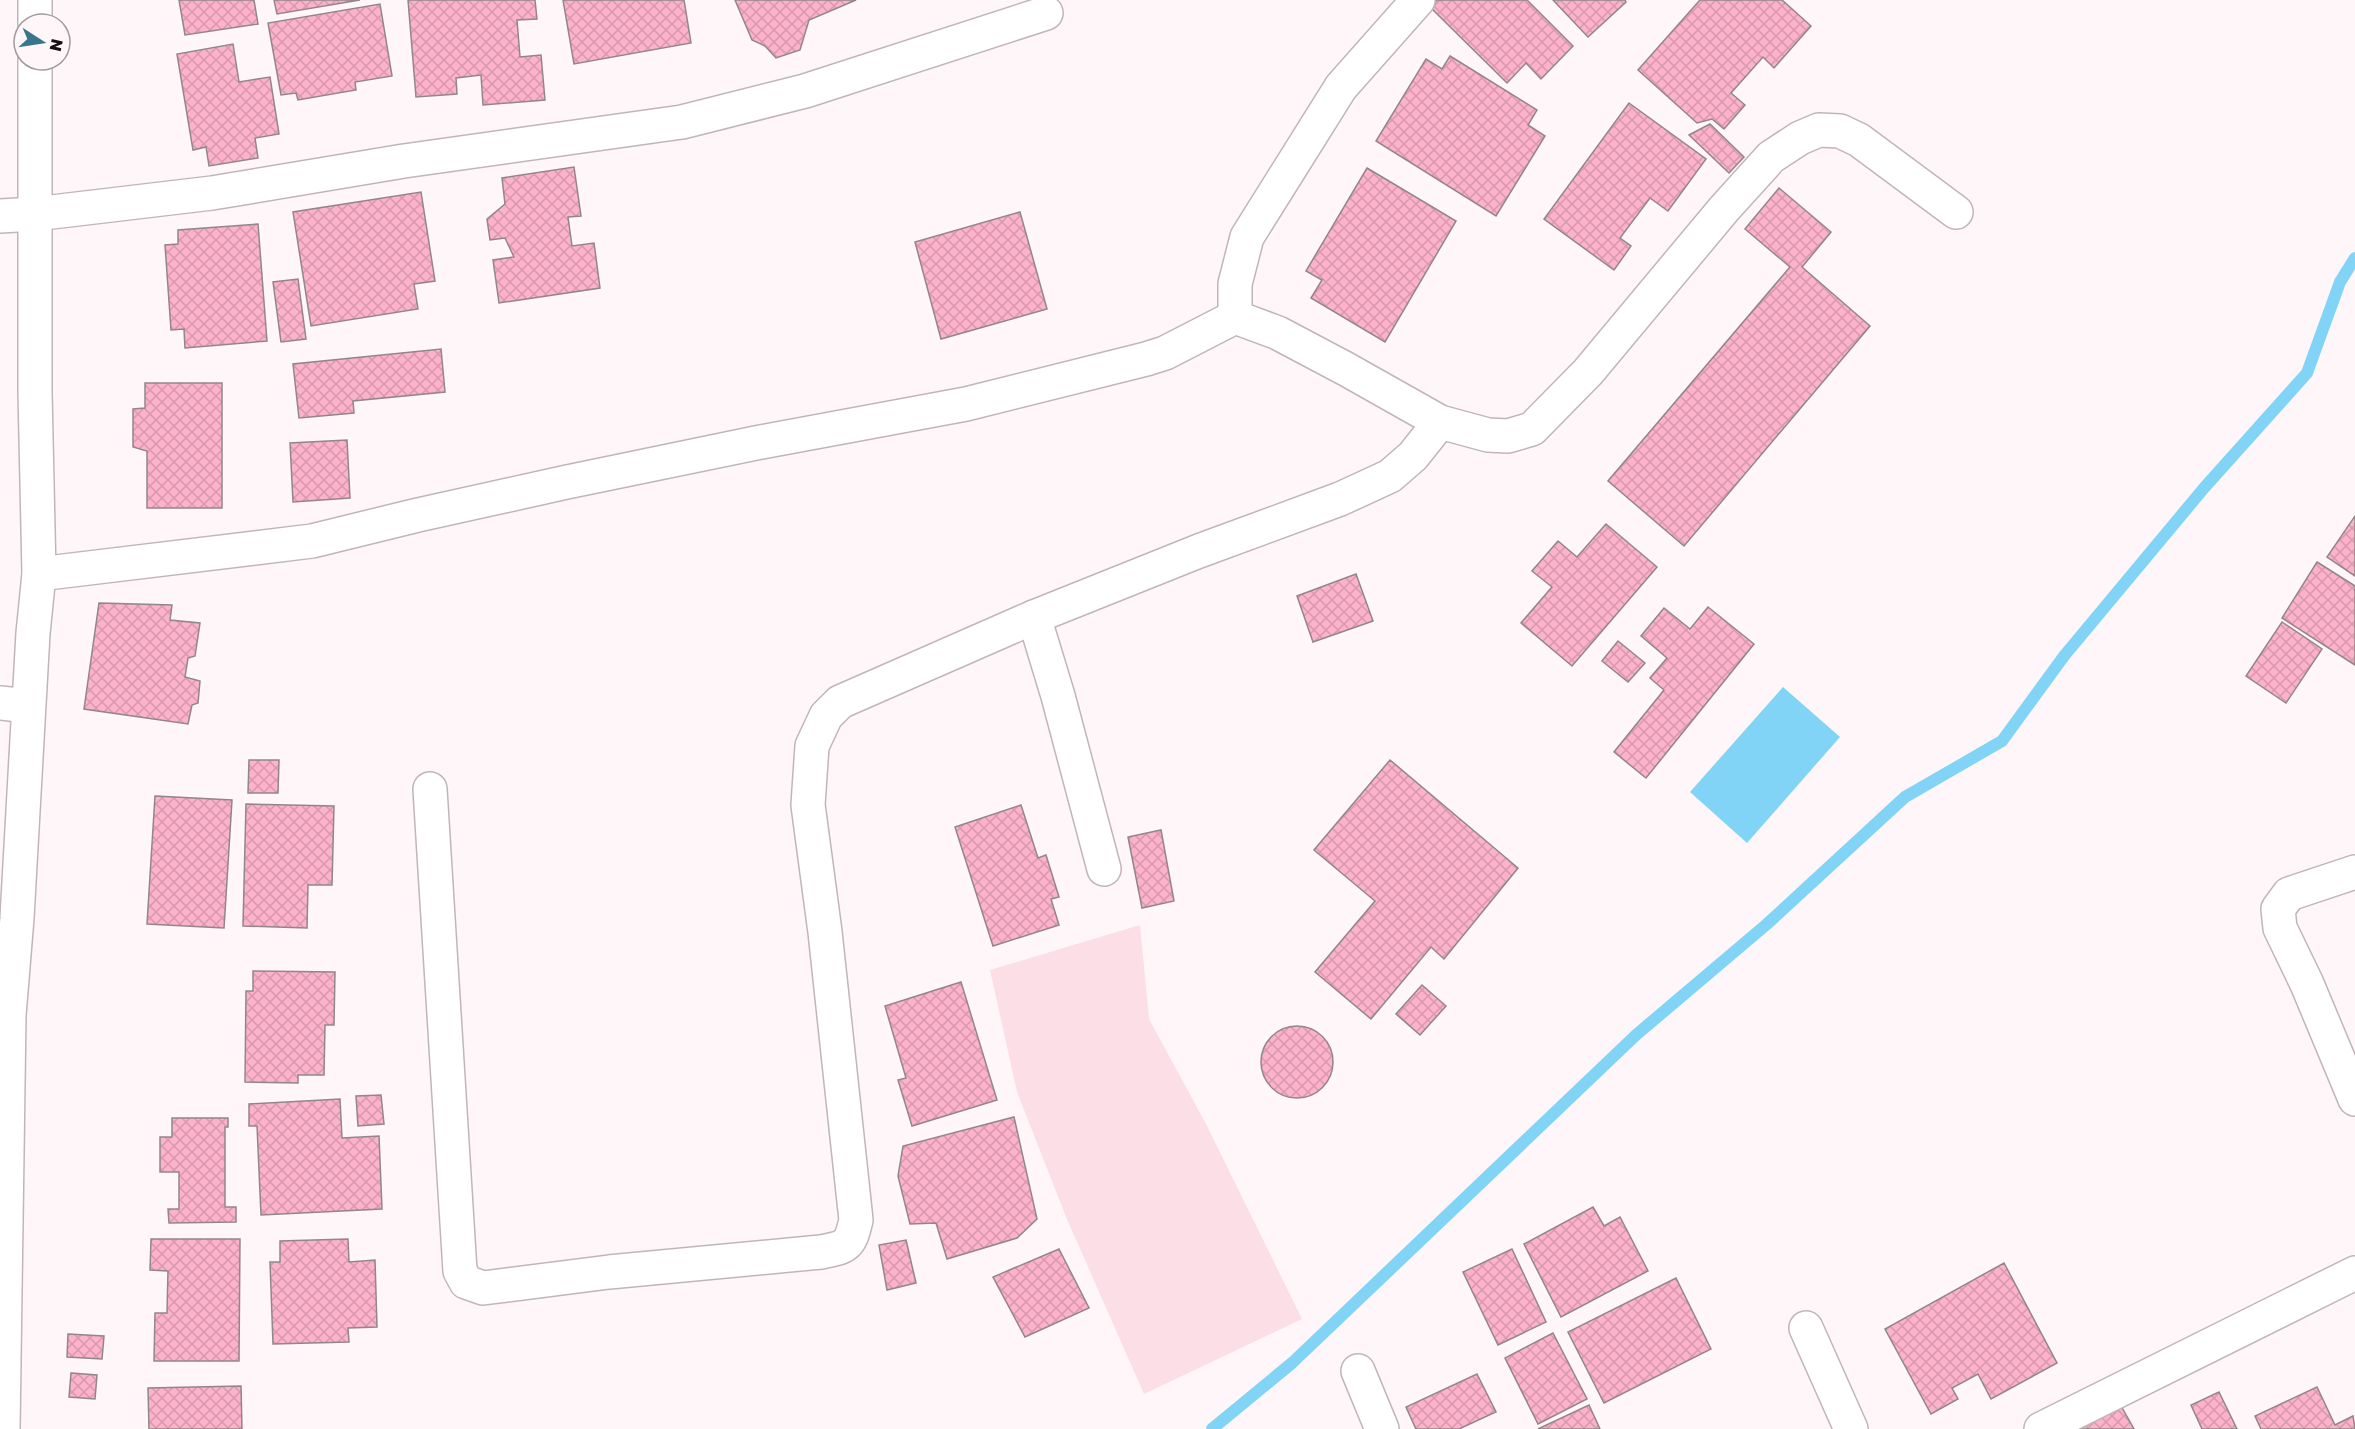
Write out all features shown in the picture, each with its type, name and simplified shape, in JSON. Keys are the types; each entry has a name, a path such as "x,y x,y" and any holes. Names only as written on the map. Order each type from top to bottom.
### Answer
{"street":[{"path":"1235,318 1235,284 1247,237 1341,87 1418,0"},
{"path":"0,216 212,194 404,161 682,122 805,91 1046,12"},
{"path":"3,1429 9,1015 17,918 14,705 39,574 35,72"},
{"path":"39,574 312,542 567,482 761,442 966,404 1165,353 1235,318 1278,333 1440,422 1498,436 1521,434 1532,429 1588,372 1724,209 1771,157 1800,138 1819,130 1840,131 1859,140 1956,212"},
{"path":"430,789 460,1271 466,1282 483,1288 843,1248 852,1238 856,1220 826,944 808,805 812,746 826,716 840,702 1035,617 1199,551 1341,499 1390,476 1413,456 1440,422"},
{"path":"1035,617 1104,869"},
{"path":"2355,872 2289,894 2278,909 2280,928 2307,984 2355,1099"},
{"path":"2041,1429 2355,1273"},
{"path":"1806,1328 1851,1429"},
{"path":"1358,1371 1382,1429"}],"shaded area":[{"path":"1140,925 1149,1019 1206,1124 1302,1319 1144,1394 1066,1217 1017,1092 990,970"}],"water":[{"path":"1783,687 1840,737 1747,843 1690,792"}],"building":[{"path":"179,0 254,0 258,24 185,35"},
{"path":"274,0 360,0 277,14"},
{"path":"408,0 535,0 537,19 517,20 520,57 541,55 545,100 483,105 481,75 456,78 457,94 416,97"},
{"path":"563,0 684,0 691,43 574,64"},
{"path":"735,0 856,0 809,20 800,50 776,58 765,46 752,40"},
{"path":"1437,0 1527,0 1573,46 1541,79 1526,63 1507,83 1430,7"},
{"path":"1553,0 1625,0 1626,2 1588,37"},
{"path":"1700,0 1782,0 1811,26 1774,68 1763,57 1731,93 1745,105 1724,129 1712,119 1697,123 1638,70"},
{"path":"380,4 392,76 355,82 356,90 298,100 296,93 281,95 268,23"},
{"path":"233,44 239,82 270,77 279,134 255,138 258,158 209,166 206,147 193,150 177,54"},
{"path":"1450,56 1537,110 1528,125 1545,136 1496,216 1376,141 1426,59 1442,69"},
{"path":"1629,103 1706,159 1668,211 1650,198 1620,238 1631,246 1614,270 1544,219"},
{"path":"1710,124 1744,157 1729,173 1689,135"},
{"path":"574,167 581,216 568,217 572,246 594,243 600,288 499,303 493,260 514,257 505,238 490,240 487,219 505,204 502,178"},
{"path":"1367,168 1456,221 1385,342 1311,298 1322,280 1306,271"},
{"path":"1779,188 1831,232 1802,267 1870,326 1684,546 1608,481 1790,267 1745,229"},
{"path":"421,192 435,281 414,284 418,309 311,326 293,212"},
{"path":"1020,212 1047,309 941,339 915,242"},
{"path":"258,224 267,341 185,348 184,329 171,330 165,245 178,244 178,230"},
{"path":"298,279 306,339 281,342 273,282"},
{"path":"441,349 445,392 353,401 354,413 299,418 293,364"},
{"path":"145,383 222,383 222,508 147,508 147,451 133,447 133,409 145,408"},
{"path":"347,440 350,498 293,502 290,443"},
{"path":"2355,516 2355,576 2327,557"},
{"path":"1606,524 1657,567 1572,666 1521,623 1552,587 1532,571 1558,541 1577,557"},
{"path":"2317,562 2355,586 2355,665 2282,618"},
{"path":"1356,574 1373,621 1313,642 1297,596"},
{"path":"99,603 172,605 170,620 200,623 195,656 188,658 185,677 200,681 198,703 192,705 188,724 84,709"},
{"path":"1708,607 1754,644 1646,778 1614,752 1664,690 1650,678 1667,658 1641,636 1664,608 1690,629"},
{"path":"2282,622 2322,649 2286,703 2246,676"},
{"path":"1618,641 1645,663 1628,682 1602,661"},
{"path":"249,760 279,760 278,793 248,793"},
{"path":"1390,760 1518,868 1444,959 1431,947 1371,1019 1315,972 1375,901 1314,850"},
{"path":"155,796 232,800 224,928 147,924"},
{"path":"246,804 334,806 332,885 308,885 307,928 243,926"},
{"path":"1021,805 1038,858 1046,855 1059,897 1051,899 1059,925 993,946 955,827"},
{"path":"1161,830 1174,901 1142,908 1128,837"},
{"path":"253,971 335,972 334,1025 325,1025 324,1075 298,1075 298,1083 245,1082 246,991 253,991"},
{"path":"961,982 997,1100 912,1126 898,1080 906,1078 885,1006"},
{"path":"1422,985 1446,1006 1420,1035 1396,1014"},
{"path":"1297,1026 1317,1032 1327,1042 1333,1062 1327,1082 1317,1092 1297,1098 1277,1092 1267,1082 1261,1062 1267,1042 1277,1032"},
{"path":"381,1095 384,1124 358,1126 356,1096"},
{"path":"340,1099 342,1138 379,1136 382,1209 261,1215 257,1126 249,1126 249,1104"},
{"path":"1014,1117 1037,1219 1017,1238 947,1259 936,1223 910,1224 898,1176 903,1146"},
{"path":"172,1118 228,1118 228,1127 225,1127 225,1207 236,1207 236,1222 169,1223 168,1209 179,1209 179,1172 160,1172 160,1137 172,1137"},
{"path":"1593,1207 1604,1226 1620,1217 1648,1271 1561,1317 1524,1244"},
{"path":"151,1239 240,1239 239,1361 154,1361 155,1313 167,1313 168,1271 150,1270"},
{"path":"348,1239 349,1262 375,1260 377,1327 348,1328 349,1342 273,1344 270,1262 280,1262 280,1241"},
{"path":"906,1240 916,1283 887,1290 879,1245"},
{"path":"1059,1249 1089,1308 1025,1337 993,1277"},
{"path":"1512,1249 1546,1322 1498,1345 1463,1272"},
{"path":"2004,1263 2057,1363 1991,1399 1978,1374 1952,1388 1958,1399 1931,1414 1885,1329"},
{"path":"1676,1278 1711,1349 1604,1403 1568,1332"},
{"path":"1553,1333 1587,1399 1538,1424 1505,1358"},
{"path":"68,1334 104,1336 102,1359 67,1357"},
{"path":"71,1373 97,1375 95,1399 69,1397"},
{"path":"1477,1374 1496,1412 1459,1429 1416,1429 1406,1407"},
{"path":"241,1386 242,1429 149,1429 148,1388"},
{"path":"2317,1387 2335,1425 2353,1416 2355,1429 2261,1429 2255,1416"},
{"path":"2219,1392 2237,1429 2202,1429 2191,1405"},
{"path":"2120,1404 2134,1429 2076,1429"},
{"path":"1589,1405 1600,1429 1538,1429"}],"waterway":[{"path":"1212,1429 1292,1363 1636,1035 1767,924 1905,797 2002,741 2064,656 2204,488 2307,373 2340,282 2355,258"}]}
